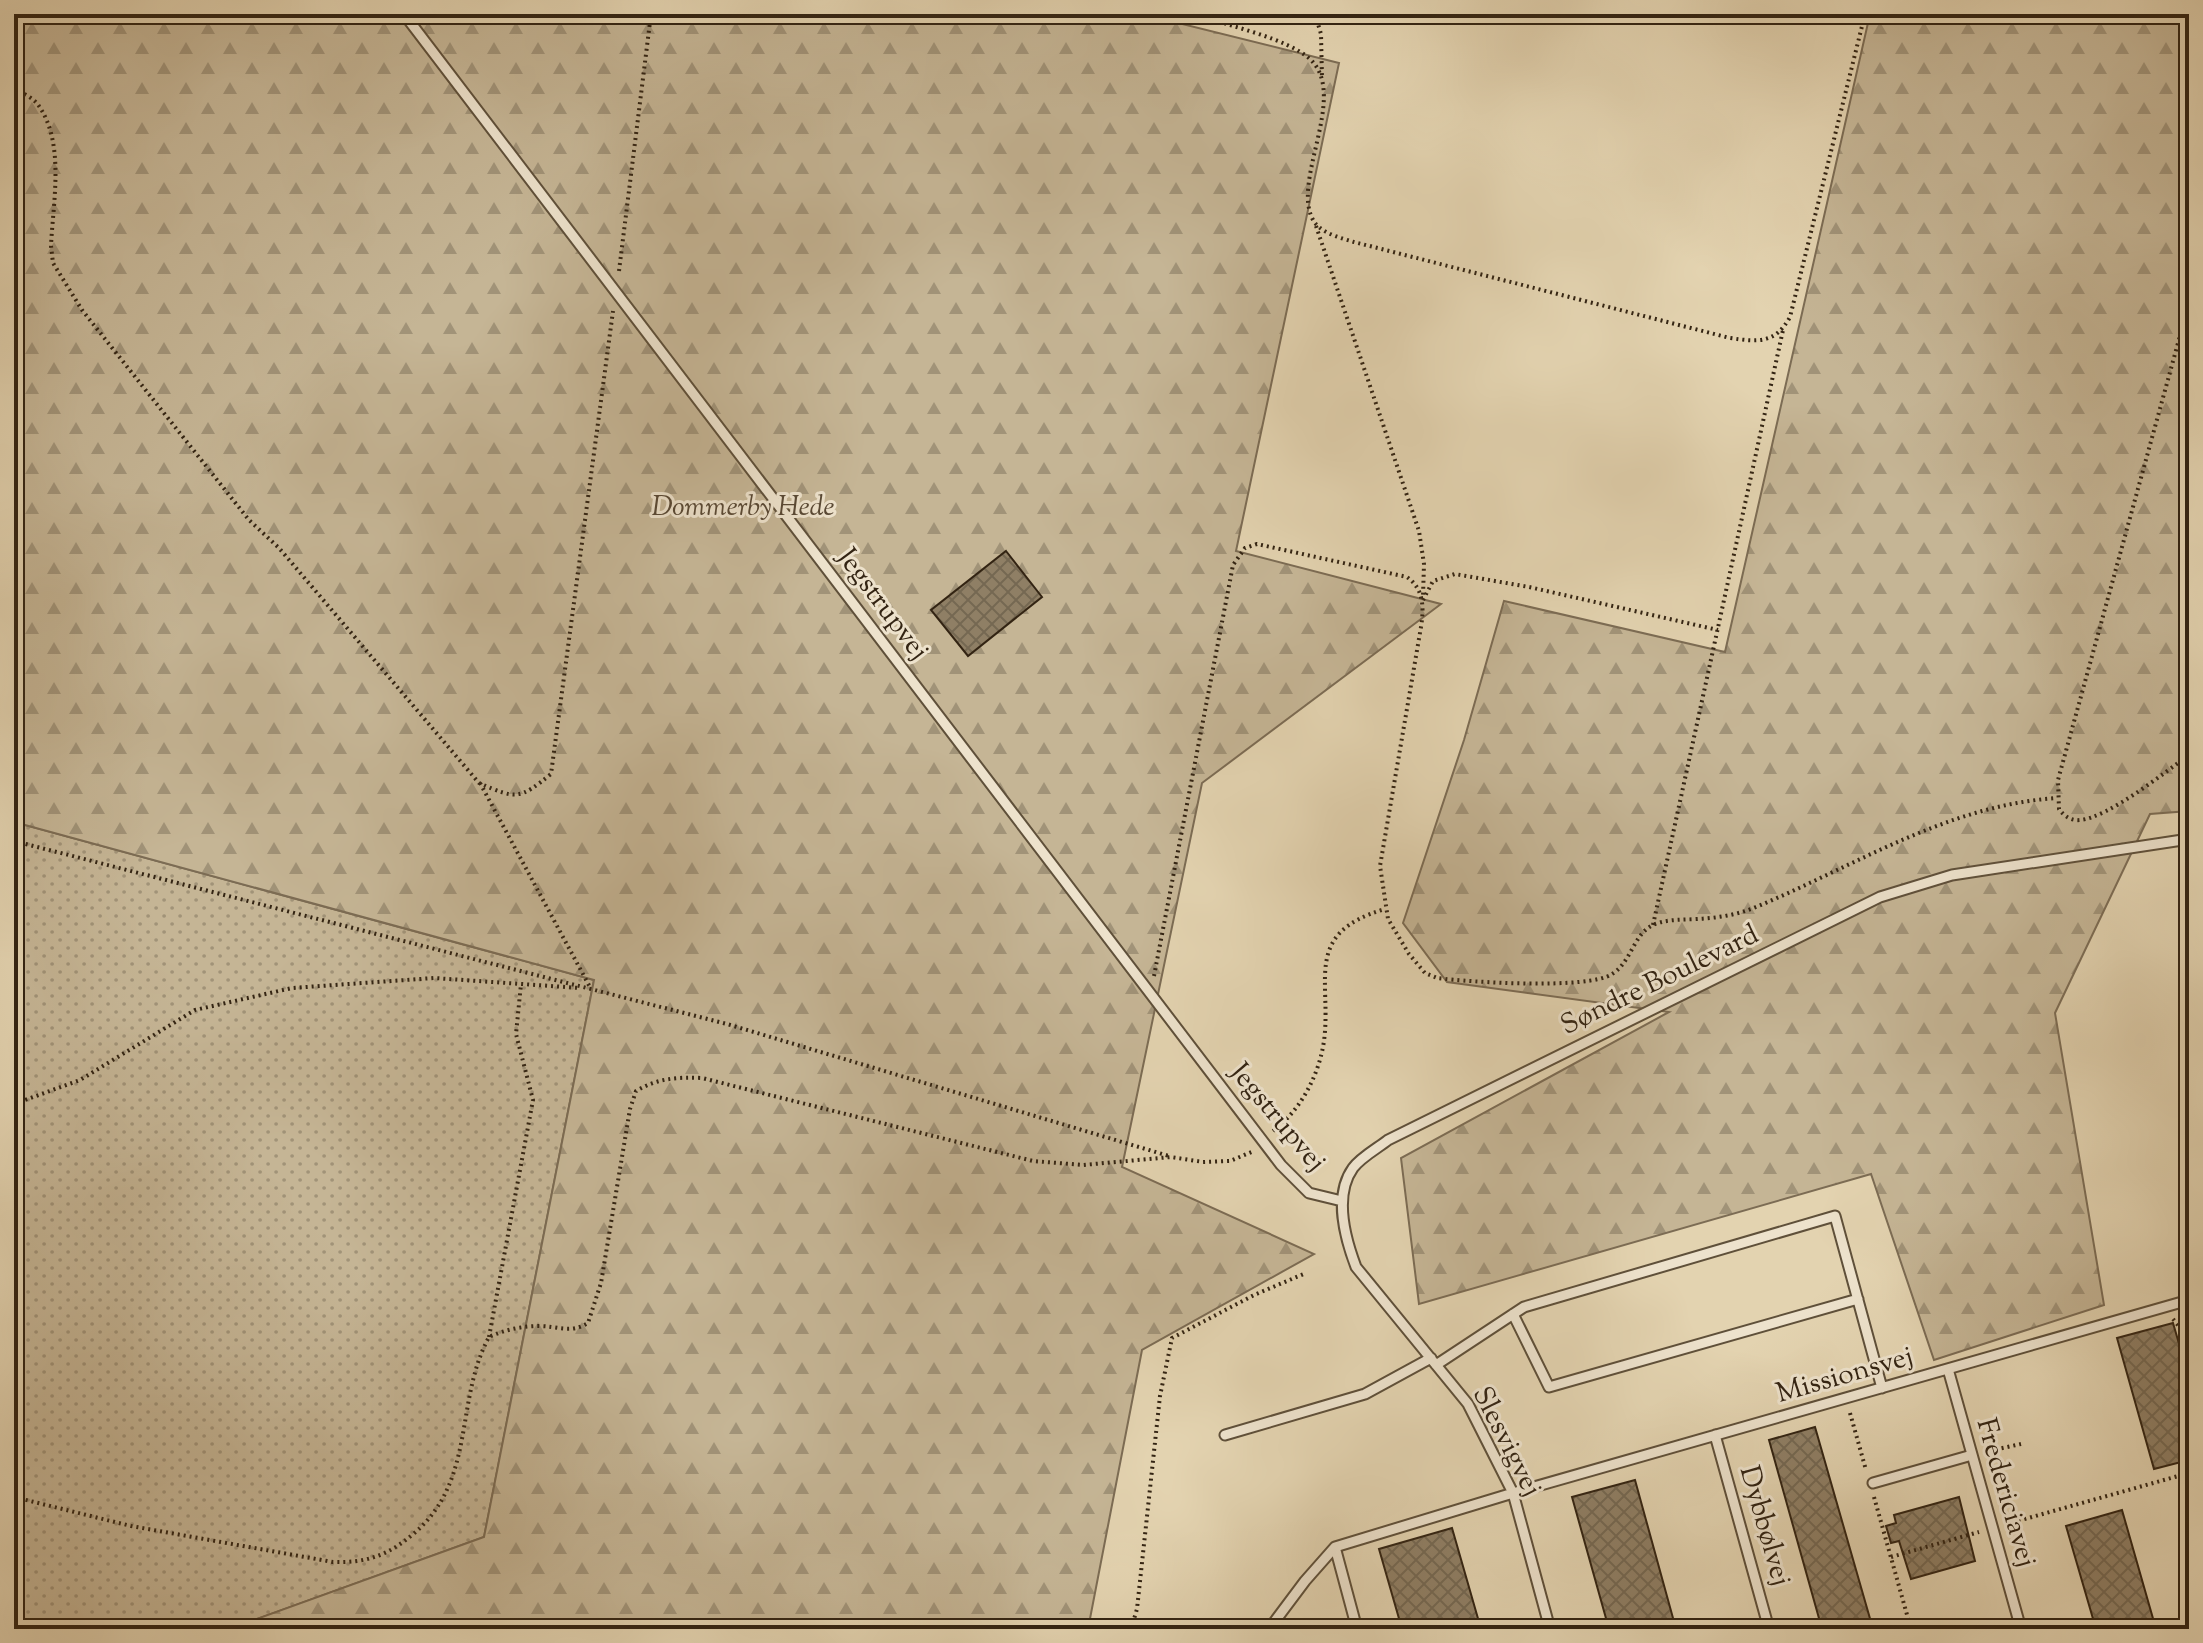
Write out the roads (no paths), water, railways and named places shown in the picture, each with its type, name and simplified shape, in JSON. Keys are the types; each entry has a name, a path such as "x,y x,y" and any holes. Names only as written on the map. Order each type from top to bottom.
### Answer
{"lane":[{"name":"Jegstrupvej","path":"404,14 1281,1165 1309,1193 1342,1201"},
{"name":"Søndre Boulevard","path":"1411,1334 1356,1267 1346,1241 1342,1201 1353,1168 1388,1140 1880,897 1952,875 2189,839"},
{"path":"1225,1435 1365,1394 1433,1362 1524,1307 1835,1216 1882,1388"},
{"path":"1513,1314 1549,1387 1858,1299"},
{"name":"Missionsvej","path":"1335,1547 1513,1493 2189,1300"},
{"name":"Slesvigvej","path":"1411,1334 1468,1404 1513,1493 1550,1629"},
{"name":"Fredericiavej","path":"1948,1369 2021,1629"},
{"name":"Dybbølvej","path":"1715,1435 1769,1629"},
{"path":"1872,1484 1972,1455"},
{"path":"1269,1629 1335,1547"},
{"path":"1335,1547 1357,1629"}],"park label":[{"name":"Dommerby Hede","path":"743,508"}]}
